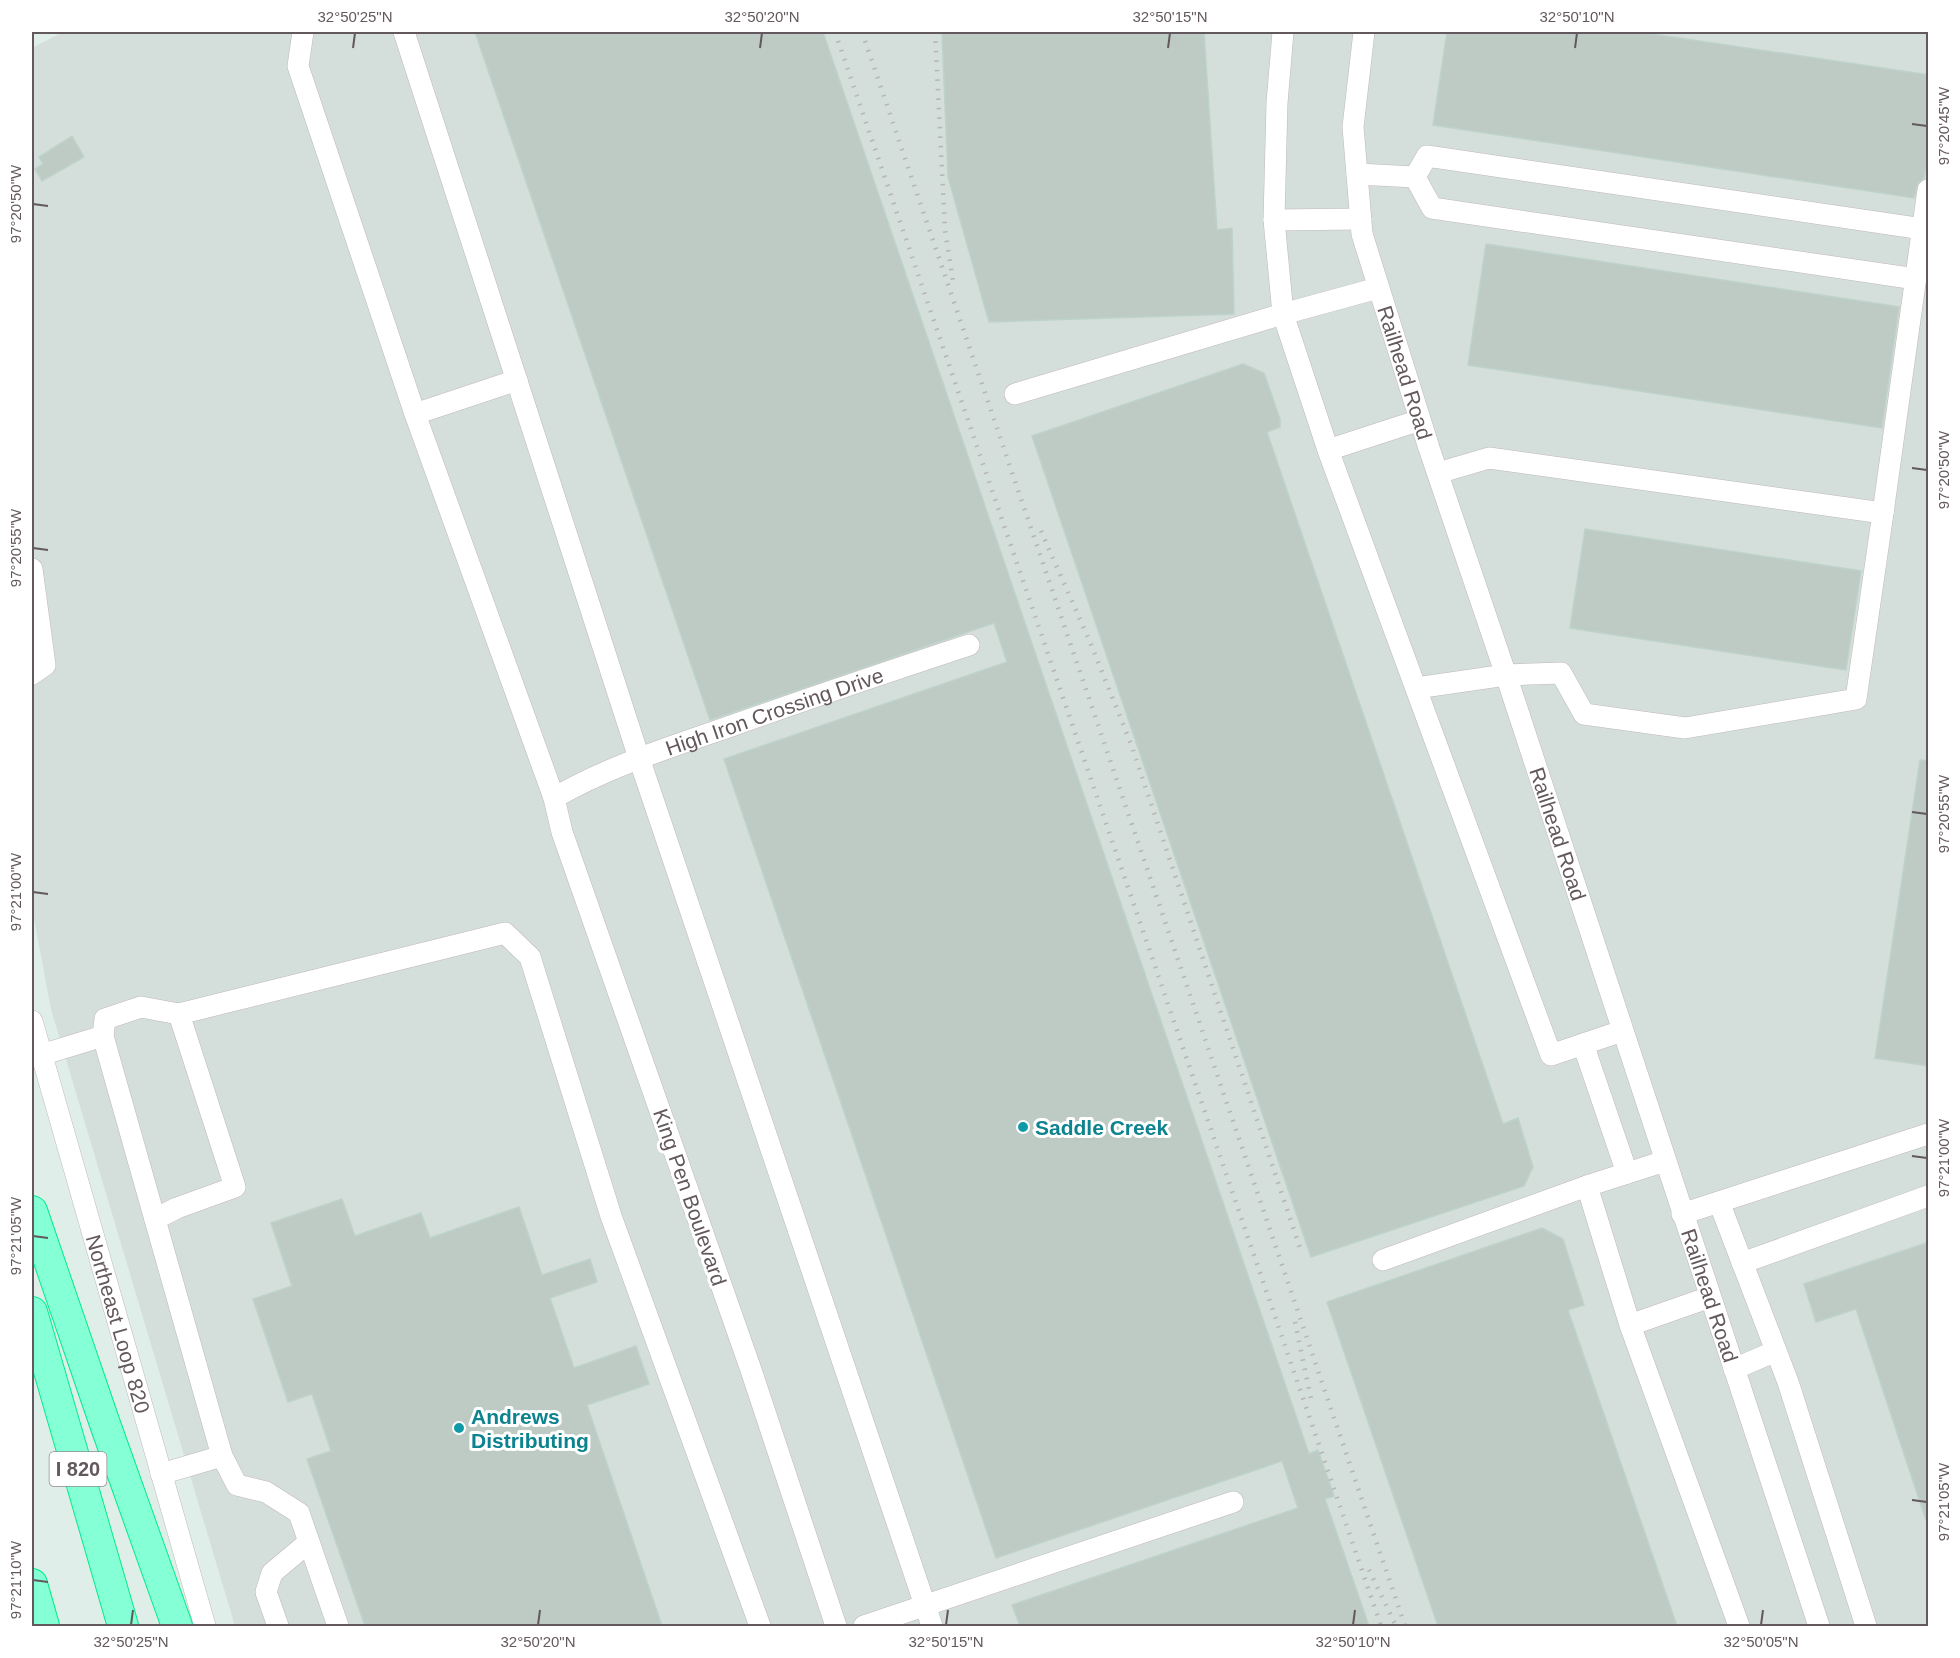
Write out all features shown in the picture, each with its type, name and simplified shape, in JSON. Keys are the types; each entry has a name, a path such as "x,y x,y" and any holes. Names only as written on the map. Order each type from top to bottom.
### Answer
{"highway":[{"path":"32,1211 177,1626"},
{"name":"I 820","path":"32,1312 123,1626"},
{"path":"32,1584 44,1626"}],"street":[{"name":"King Pen Boulevard","path":"303,32 298,66 415,414 554,798 562,832 750,1366 836,1626"},
{"path":"404,32 639,758 929,1616"},
{"path":"1283,32 1277,103 1274,220 1283,314 1328,450 1551,1055 1622,1030"},
{"name":"Railhead Road","path":"1364,32 1353,127 1362,234 1420,420 1819,1626"},
{"path":"1415,177 1427,156 1923,229"},
{"path":"1357,174 1415,177"},
{"path":"1415,177 1432,208 1916,279"},
{"path":"1416,688 1506,675 1561,673 1584,714 1685,728 1856,699 1929,190"},
{"path":"1274,220 1361,219"},
{"path":"1015,394 1378,288"},
{"path":"415,414 517,380"},
{"path":"1328,450 1420,420"},
{"path":"1438,473 1489,458 1883,513"},
{"path":"32,569 45,666 32,674"},
{"name":"High Iron Crossing Drive","path":"554,798 581,783 639,758 969,645"},
{"path":"338,1626 299,1512 266,1492 237,1485 222,1456 103,1036 105,1019 141,1007 179,1014 505,933 530,957 611,1216 760,1626"},
{"path":"155,1219 177,1208 235,1188 179,1014"},
{"name":"Northeast Loop 820","path":"32,1021 205,1626"},
{"path":"41,1055 103,1036"},
{"path":"1583,1044 1627,1173"},
{"path":"1683,1214 1929,1134"},
{"path":"1383,1260 1587,1186 1665,1161"},
{"path":"1587,1186 1630,1325 1739,1626"},
{"path":"1742,1263 1929,1196"},
{"path":"1719,1202 1788,1382 1866,1626"},
{"path":"1630,1325 1710,1298"},
{"path":"1734,1369 1776,1351"},
{"path":"161,1474 222,1456"},
{"path":"864,1626 929,1616 1233,1502"},
{"path":"278,1626 266,1592 272,1573 309,1542"}],"shaded area":[{"path":"63,32 1928,32 1928,1626 235,1626 51,1009 32,908 32,48"}],"building":[{"path":"475,32 823,32 1309,1454 1318,1450 1334,1496 1325,1499 1369,1626 1020,1626 1012,1605 1298,1508 1282,1461 996,1558 724,759 1007,662 994,623 710,720"},
{"path":"942,32 1204,32 1217,230 1232,228 1234,314 989,322 948,177"},
{"path":"1447,32 1639,32 1929,75 1929,147 1924,178 1918,183 1914,198 1433,125"},
{"path":"72,136 84,157 42,181 35,169 43,164 39,157"},
{"path":"1486,244 1899,307 1882,428 1468,365"},
{"path":"1243,364 1264,373 1280,419 1280,427 1267,432 1503,1124 1518,1118 1533,1167 1524,1186 1311,1257 1032,436"},
{"path":"1585,529 1861,571 1846,670 1570,628"},
{"path":"1920,760 1929,761 1929,1066 1875,1058"},
{"name":"Andrews Distributing","path":"342,1199 355,1236 421,1213 430,1238 519,1207 542,1275 590,1259 597,1282 550,1298 574,1368 636,1346 649,1384 587,1405 662,1626 365,1626 307,1459 331,1451 312,1394 288,1402 253,1299 292,1286 271,1223"},
{"path":"1542,1228 1563,1239 1584,1305 1568,1310 1677,1626 1438,1626 1327,1302"},
{"path":"1929,1242 1929,1519 1926,1520 1856,1309 1816,1322 1804,1284"}],"railway":[{"path":"835,32 1381,1626"},
{"path":"862,32 1405,1626"},
{"path":"935,32 945,230 953,281"},
{"path":"1041,531 1090,642 1131,744 1301,1251"},
{"path":"1295,1322 1312,1404"},
{"path":"1369,1570 1396,1626"}],"place":[{"name":"Saddle Creek","path":"1023,1127"},
{"name":"Andrews Distributing","path":"459,1428"}]}
